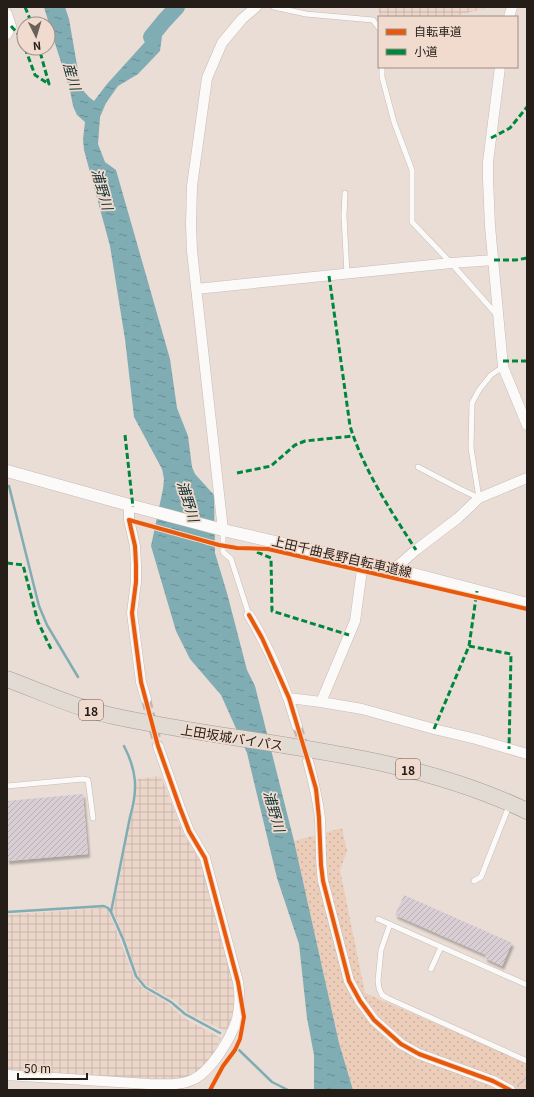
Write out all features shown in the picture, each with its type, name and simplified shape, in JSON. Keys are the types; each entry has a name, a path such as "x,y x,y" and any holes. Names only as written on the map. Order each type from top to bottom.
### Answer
{"highway":[{"name":"上田坂城バイパス","path":"7,679 93,711 112,716 392,765 450,780 489,794 527,811"}],"street":[{"path":"220,529 196,289 191,224 192,186 207,78 222,43 242,19 256,7"},
{"path":"7,14 11,26 7,34"},
{"path":"500,68 491,138 488,179 490,226 504,367 527,425"},
{"path":"196,289 494,260"},
{"path":"7,471 129,506 220,529 394,569 527,604"},
{"path":"394,569 458,518 480,498 527,478"},
{"path":"129,506 129,520 135,546 136,565 136,582 132,612 141,682 146,700"},
{"path":"321,702 355,620 363,562"},
{"path":"249,615 262,638 289,698 298,726"},
{"path":"289,698 362,709 527,754"},
{"path":"7,1075 166,1085 186,1082 198,1076 210,1065 232,1033 237,1018 240,995 238,982 206,862 189,832 158,746"},
{"path":"308,761 316,789 320,818 323,881 349,981 360,1001 374,1020 401,1044 419,1054 514,1088"}],"lane":[{"path":"274,7 306,14 373,20 378,27"},
{"path":"382,68 382,78 394,122 412,170 412,222 451,263 499,318"},
{"path":"345,193 344,216 347,274"},
{"path":"480,498 471,448 472,403 479,390 491,375 504,367"},
{"path":"418,466 480,498"},
{"path":"220,529 223,552 231,559 249,615"},
{"path":"7,786 84,779 88,780 93,818"},
{"path":"474,881 480,877 511,803"},
{"path":"378,919 527,985"},
{"path":"390,924 381,950 378,981 382,995 527,1061"},
{"path":"432,969 441,947"}],"path":[{"path":"514,1088 527,1077"}],"shaded area":[{"path":"377,7 490,7 455,16 381,16"},
{"path":"161,776 183,833 203,867 234,983 236,991 233,1018 227,1032 188,1013 175,1001 146,985 142,981 138,976 113,911 135,804 137,779"},
{"path":"342,828 347,851 340,870 365,993 527,1063 527,1090 353,1090 339,1043 294,841"},
{"path":"101,908 108,909 134,977 138,983 144,989 169,1004 184,1018 221,1038 209,1063 193,1076 177,1081 7,1072 7,915"}],"water":[{"name":"浦野川","path":"44,7 65,7 69,19 81,88 94,101 107,84 164,21 160,51 138,74 118,86 106,103 100,117 98,144 105,162 116,170 170,359 177,408 188,436 192,467 195,474 214,495 215,553 247,670 255,686 294,841 339,1043 353,1090 314,1090 314,1055 307,1018 299,944 277,878 247,753 221,695 190,659 176,631 151,546 164,479 162,469 134,417 125,339 110,246 84,150 83,139 85,122 77,115 73,106 70,90 56,46 56,16 47,16"}],"building":[{"path":"83,794 88,854 7,861 7,801"},
{"path":"404,895 512,943 502,966 485,958 486,955 395,915"}],"waterway":[{"name":"浦野川","path":"151,37 177,7"},
{"path":"9,486 39,606 47,625 78,677"},
{"path":"124,746 132,764 135,789 133,807 111,912 123,939 136,976 145,987 171,1002 185,1014 220,1033"},
{"path":"7,912 104,906 111,912"},
{"path":"239,1050 272,1082 288,1090"}],"tunnel":[{"path":"146,699 158,746"},
{"path":"297,726 306,752"}],"marked path":[{"path":"25,7 29,16"},
{"path":"11,26 16,32"},
{"path":"28,56 35,75 49,84 41,56"},
{"path":"491,138 510,128 527,107"},
{"path":"494,260 516,260 527,258"},
{"path":"329,276 350,426 370,475 416,550"},
{"path":"503,361 527,361"},
{"path":"125,435 133,507"},
{"path":"237,473 271,466 295,445 305,441 353,436"},
{"path":"257,552 271,558 272,611 349,635"},
{"path":"7,563 23,565 38,622 52,651"},
{"path":"434,729 469,646 477,591"},
{"path":"469,646 511,654 509,749"}],"cycle path":[{"name":"上田千曲長野自転車道線","path":"210,1090 223,1066 235,1050 240,1039 244,1017 238,982 205,858 189,831 180,808 158,746 141,682 132,613 136,582 135,546 129,520 219,545 237,548 268,549 527,609"},
{"path":"249,615 262,638 289,698 316,789 323,881 349,981 360,1001 374,1020 401,1044 419,1054 493,1081 510,1090"}],"water label":[{"name":"産川","path":"73,76"}]}
